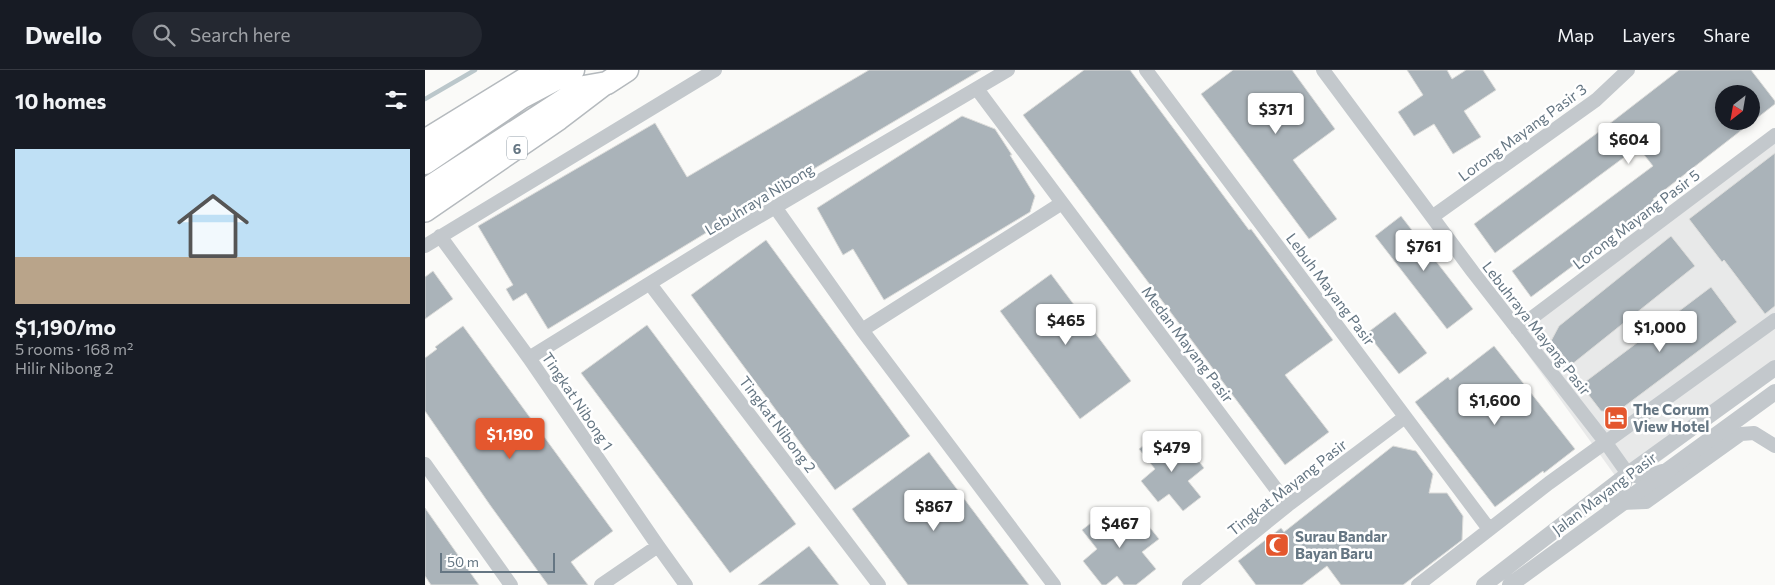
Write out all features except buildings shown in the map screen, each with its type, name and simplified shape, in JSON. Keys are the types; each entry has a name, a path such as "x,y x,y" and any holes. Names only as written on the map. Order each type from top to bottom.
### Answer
{"highway":[{"path":"425,163 522,98 573,70"},
{"name":"6","path":"425,190 584,87 607,83 627,70"}],"main road":[{"path":"425,140 539,70"},
{"name":"6","path":"425,211 559,120 607,83"}],"street":[{"path":"425,246 715,70"},
{"name":"Lebuhraya Nibong","path":"529,358 775,207 1008,70"},
{"name":"Lebuh Mayang Pasir","path":"1146,70 1489,529"},
{"name":"Lebuhraya Mayang Pasir","path":"1323,70 1627,474"},
{"name":"Lorong Mayang Pasir 3","path":"1432,217 1596,100 1628,70"},
{"name":"Medan Mayang Pasir","path":"977,89 1288,505"},
{"name":"Lorong Mayang Pasir 5","path":"1517,329 1775,135"},
{"path":"862,330 1062,203"},
{"path":"775,207 862,330 1054,585"},
{"name":"Tingkat Nibong 1","path":"440,236 529,358 686,585"},
{"name":"Tingkat Nibong 2","path":"650,284 879,585"},
{"path":"1418,585 1549,483 1775,320"},
{"name":"Jalan Mayang Pasir","path":"1484,585 1627,474 1775,368"},
{"name":"Jalan Mayang Pasir","path":"1510,585 1775,392"},
{"name":"Tingkat Mayang Pasir","path":"1189,585 1288,505 1405,417"},
{"path":"1621,503 1645,502 1741,434 1754,434 1775,446"},
{"path":"425,464 511,585"},
{"path":"1606,514 1622,492 1627,474 1643,478 1670,468"},
{"path":"601,585 658,546"}],"shaded area":[{"path":"1775,139 1775,376 1624,488 1513,334"}],"waterway":[{"path":"425,99 475,70"}],"place":[{"name":"The Corum View Hotel","path":"1616,418"},
{"name":"Surau Bandar Bayan Baru","path":"1277,545"}]}
